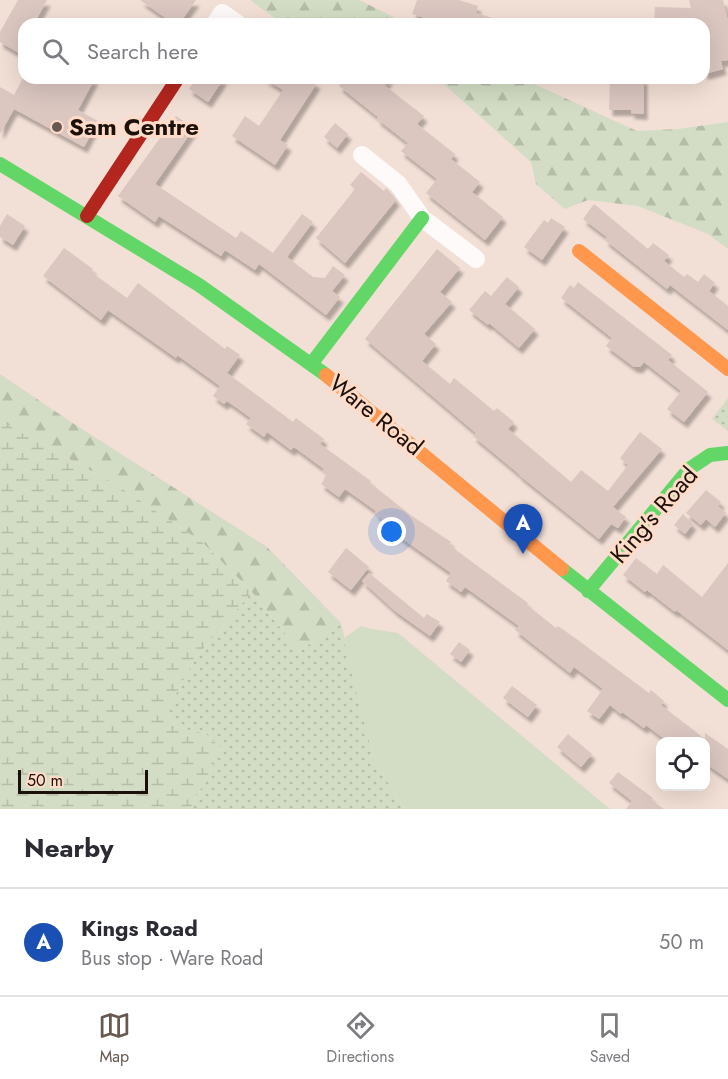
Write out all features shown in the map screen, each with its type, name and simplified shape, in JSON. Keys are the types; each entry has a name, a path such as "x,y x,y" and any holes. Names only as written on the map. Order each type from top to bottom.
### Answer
{"main road":[{"path":"87,216 174,84"},
{"name":"Ware Road","path":"0,164 199,285 312,363 588,591 728,700"},
{"path":"312,363 422,218"},
{"path":"579,251 728,369"},
{"name":"King's Road","path":"588,591 689,469 710,455 728,453"}],"street":[{"path":"362,155 398,184 422,218 476,259"}],"green space":[{"path":"250,0 359,0 396,18 275,18"},
{"path":"444,84 534,84 637,131 678,129 728,122 728,249 708,234 638,206 588,200 565,209 536,184 531,162"},
{"path":"0,374 267,547 341,623 299,651 252,592 202,542 115,484 0,421"},
{"path":"728,398 728,431 712,419"},
{"path":"0,421 115,484 202,542 252,592 196,657 166,712 176,727 206,734 222,749 190,809 0,809"},
{"path":"252,592 299,651 341,623 373,757 404,809 190,809 222,749 206,734 176,727 166,712 196,657"},
{"path":"361,626 398,633 610,809 404,809 373,757 343,639"}],"building":[{"path":"18,0 47,0 37,18 18,18 18,52 0,42 0,32"},
{"path":"140,0 196,0 183,18 166,18"},
{"path":"417,0 459,0 478,6 476,13 492,18 425,18 412,14"},
{"path":"689,0 723,0 728,21 728,60 721,61 723,69 710,72 710,18 654,18 655,7 691,8"},
{"path":"20,84 92,84 78,110 98,121 84,147 14,109 0,134 0,87 14,95"},
{"path":"192,84 220,84 208,102 189,89"},
{"path":"274,84 316,84 280,140 288,145 275,165 232,136 245,116 259,126 283,90"},
{"path":"340,84 385,84 424,116 417,124 455,154 451,159 480,182 472,192 503,217 485,240 426,193 437,179 401,151 408,143 339,86"},
{"path":"610,84 644,84 644,114 631,113 631,110 609,110"},
{"path":"176,116 194,128 155,184 236,238 241,231 273,253 302,214 313,222 287,257 313,277 325,278 333,266 345,275 332,291 340,297 326,315 259,264 255,270 225,250 221,256 159,216 155,222 118,196"},
{"path":"335,123 348,134 337,148 324,137"},
{"path":"361,172 384,191 386,188 396,200 345,263 316,238 355,189 350,185"},
{"path":"594,204 648,249 653,243 669,255 664,261 684,277 687,274 698,282 704,274 715,283 709,291 728,306 728,330 670,285 667,289 605,240 607,237 583,219"},
{"path":"7,214 25,226 13,245 0,237 0,226"},
{"path":"551,218 565,227 542,260 524,247 544,220 548,223"},
{"path":"64,248 93,269 91,272 127,298 138,283 225,349 227,346 240,355 227,373 293,422 296,418 324,439 320,444 371,481 370,483 412,516 451,542 449,545 528,603 527,605 556,628 558,626 649,693 651,690 664,701 661,705 702,737 662,737 646,725 644,728 610,705 599,719 587,711 603,689 574,667 570,673 515,630 519,626 465,587 461,592 446,581 451,573 397,535 394,539 380,529 385,522 375,513 376,511 345,489 339,497 321,484 327,475 322,472 324,469 294,447 291,450 267,432 264,437 246,424 251,418 227,401 224,404 213,396 220,386 108,310 101,320 43,276"},
{"path":"437,249 460,268 440,292 452,302 424,334 436,344 422,361 450,384 454,378 494,411 497,408 514,422 508,429 571,482 581,470 608,491 628,465 620,458 640,432 662,449 613,507 626,517 618,528 611,524 599,539 473,436 476,433 365,339"},
{"path":"507,277 519,287 505,304 535,329 519,348 469,310 485,291 491,296"},
{"path":"578,282 672,355 668,360 708,392 684,422 667,409 681,391 644,362 640,367 634,367 606,346 612,338 561,298 570,285 574,288"},
{"path":"706,490 721,502 718,506 726,513 715,527 706,519 701,525 686,513"},
{"path":"683,514 693,524 685,534 674,525"},
{"path":"346,548 369,567 351,590 328,572"},
{"path":"636,558 657,574 663,565 702,597 728,563 728,650 676,610 675,612 623,575"},
{"path":"369,573 424,618 427,614 440,622 430,636 395,611 362,581"},
{"path":"459,642 470,650 461,662 450,654"},
{"path":"512,686 537,705 528,717 503,698"},
{"path":"705,733 728,749 728,779 710,766 710,737 705,737"},
{"path":"568,734 592,754 581,767 557,747"},
{"path":"618,772 664,809 626,809 632,801 609,783"}],"traffic: fast":[{"path":"0,164 199,285 326,375"},
{"path":"312,363 422,218"},
{"path":"588,591 689,469 710,455 728,453"},
{"path":"562,569 728,700"}],"traffic: slow":[{"path":"579,251 728,369"},
{"path":"326,375 562,569"}],"traffic: jam":[{"path":"87,216 174,84"}],"place":[{"name":"Sam Centre","path":"57,127"},
{"name":"Kings Road","path":"523,554"}]}
